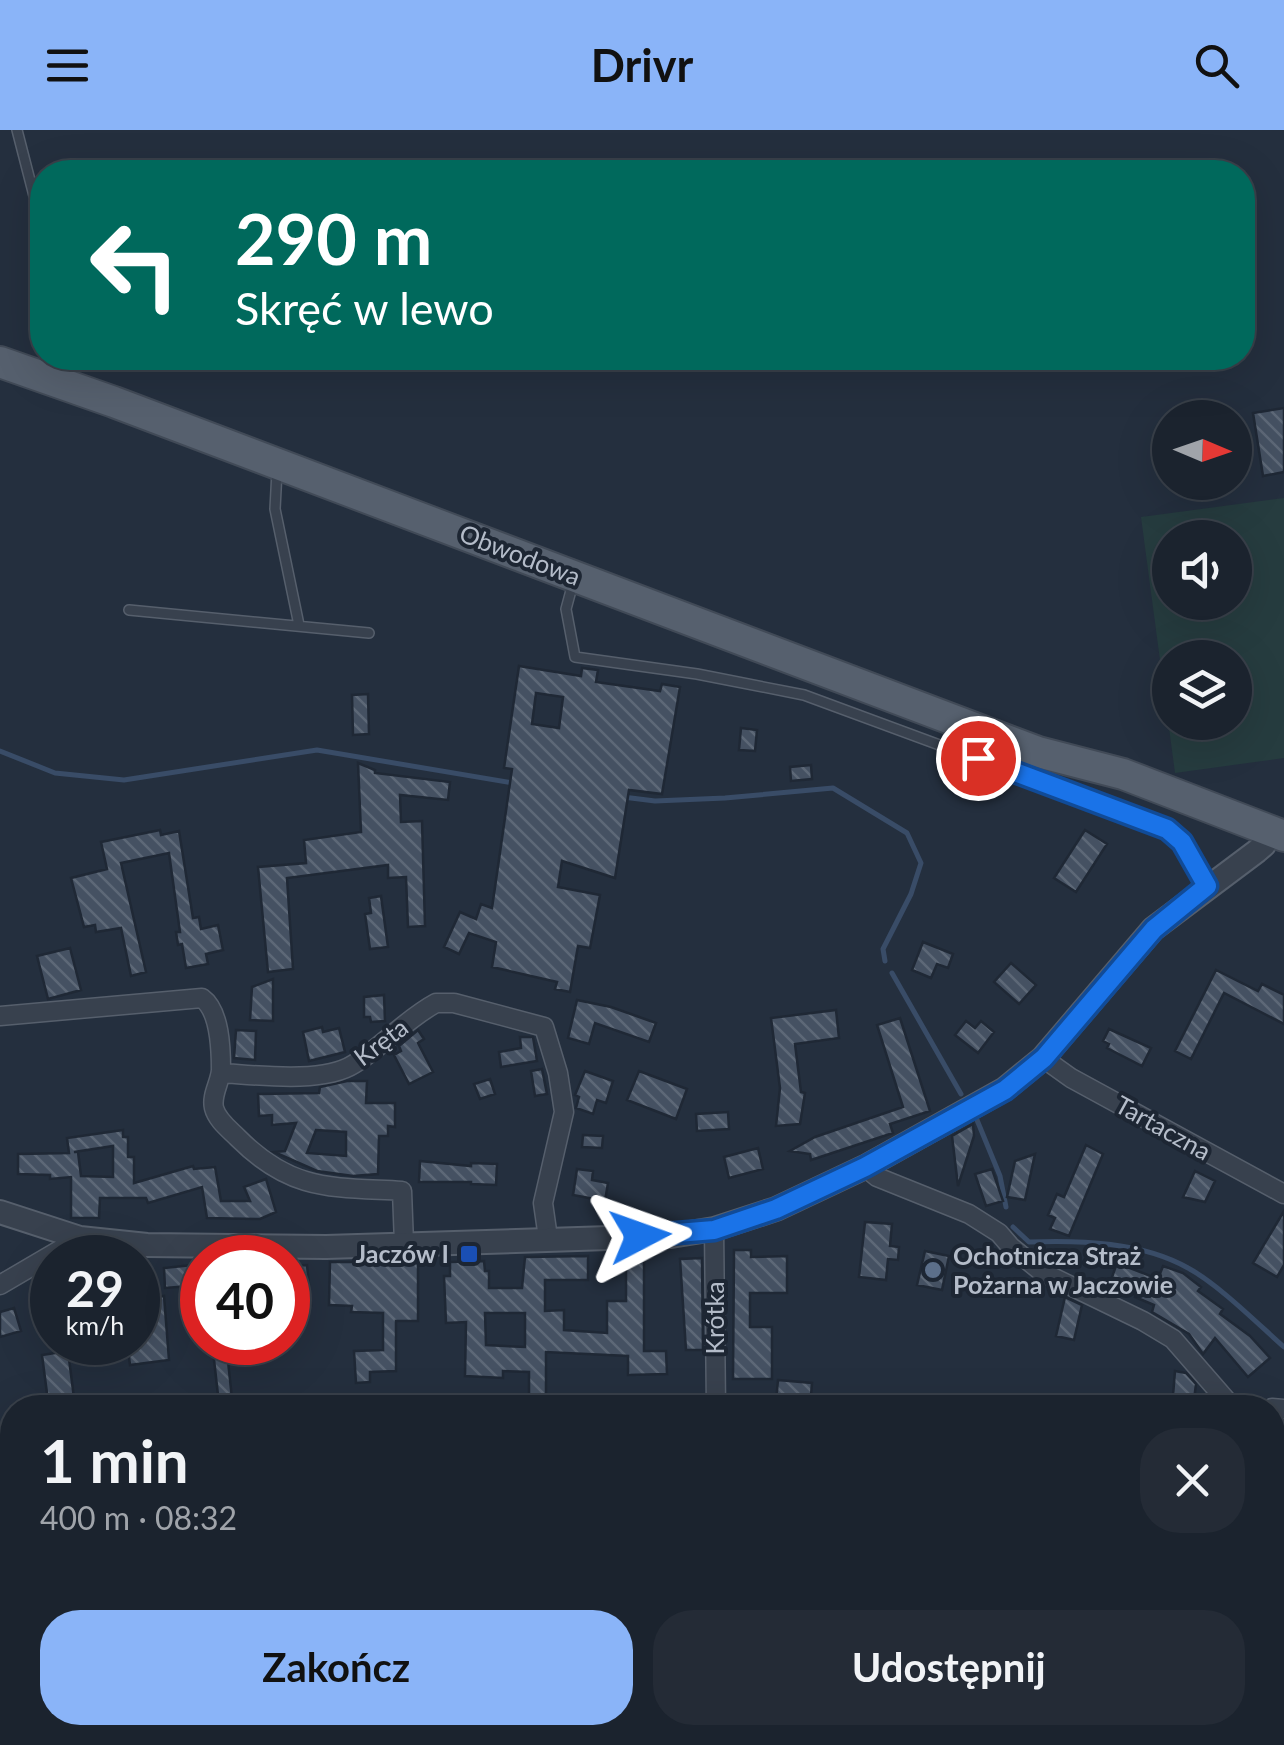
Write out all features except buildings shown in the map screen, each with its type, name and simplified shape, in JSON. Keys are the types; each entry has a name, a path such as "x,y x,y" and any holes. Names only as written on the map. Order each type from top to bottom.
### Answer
{"main road":[{"name":"Obwodowa","path":"0,362 30,369"},
{"name":"Obwodowa","path":"35,370 1038,752 1123,774 1276,841"}],"street":[{"path":"160,1246 326,1247 671,1236 714,1230 776,1209 865,1167 1005,1090 1044,1058 1154,929 1207,886 1276,841"},
{"path":"0,1016 202,998 212,1006 215,1016 221,1073 213,1097 220,1120 253,1153 288,1176 314,1186 402,1191 404,1244"},
{"name":"Kręta","path":"221,1073 280,1076 332,1072 353,1065 436,1003 544,1027 558,1073 564,1112 543,1202 548,1238"},
{"name":"Tartaczna","path":"1044,1058 1071,1078 1284,1194"},
{"path":"865,1167 877,1177 969,1214 999,1233 1010,1248 1042,1272 1173,1339 1221,1395"},
{"path":"0,1212 71,1235"},
{"name":"Krótka","path":"714,1230 716,1395"},
{"path":"0,1285 30,1267"}],"lane":[{"path":"17,130 30,180"},
{"path":"277,463 276,510 299,625"},
{"path":"576,576 566,609 575,657 757,685 837,705 1167,829 1182,842 1207,886"},
{"path":"129,610 369,633"}],"green space":[{"path":"1284,498 1284,758 1175,773 1171,740 1252,740 1252,640 1157,640 1155,620 1252,620 1252,520 1152,520 1152,600 1141,517"}],"waterway":[{"path":"0,751 55,773 124,780 317,750 513,783"},
{"path":"623,797 655,801 833,788 907,833 921,863 911,894 883,949 885,961"},
{"path":"892,973 961,1094"},
{"path":"977,1120 1000,1176 1006,1207"},
{"path":"1013,1227 1029,1242 1111,1244 1170,1259 1212,1284 1284,1347"}],"place":[{"name":"Jaczów I","path":"469,1254"},
{"name":"Ochotnicza Straż Pożarna w Jaczowie","path":"933,1270"}],"route":[{"path":"640,1236 714,1230 776,1209 837,1182 1005,1090 1044,1058 1154,929 1207,886 1182,842 1167,829 978,758"}]}
